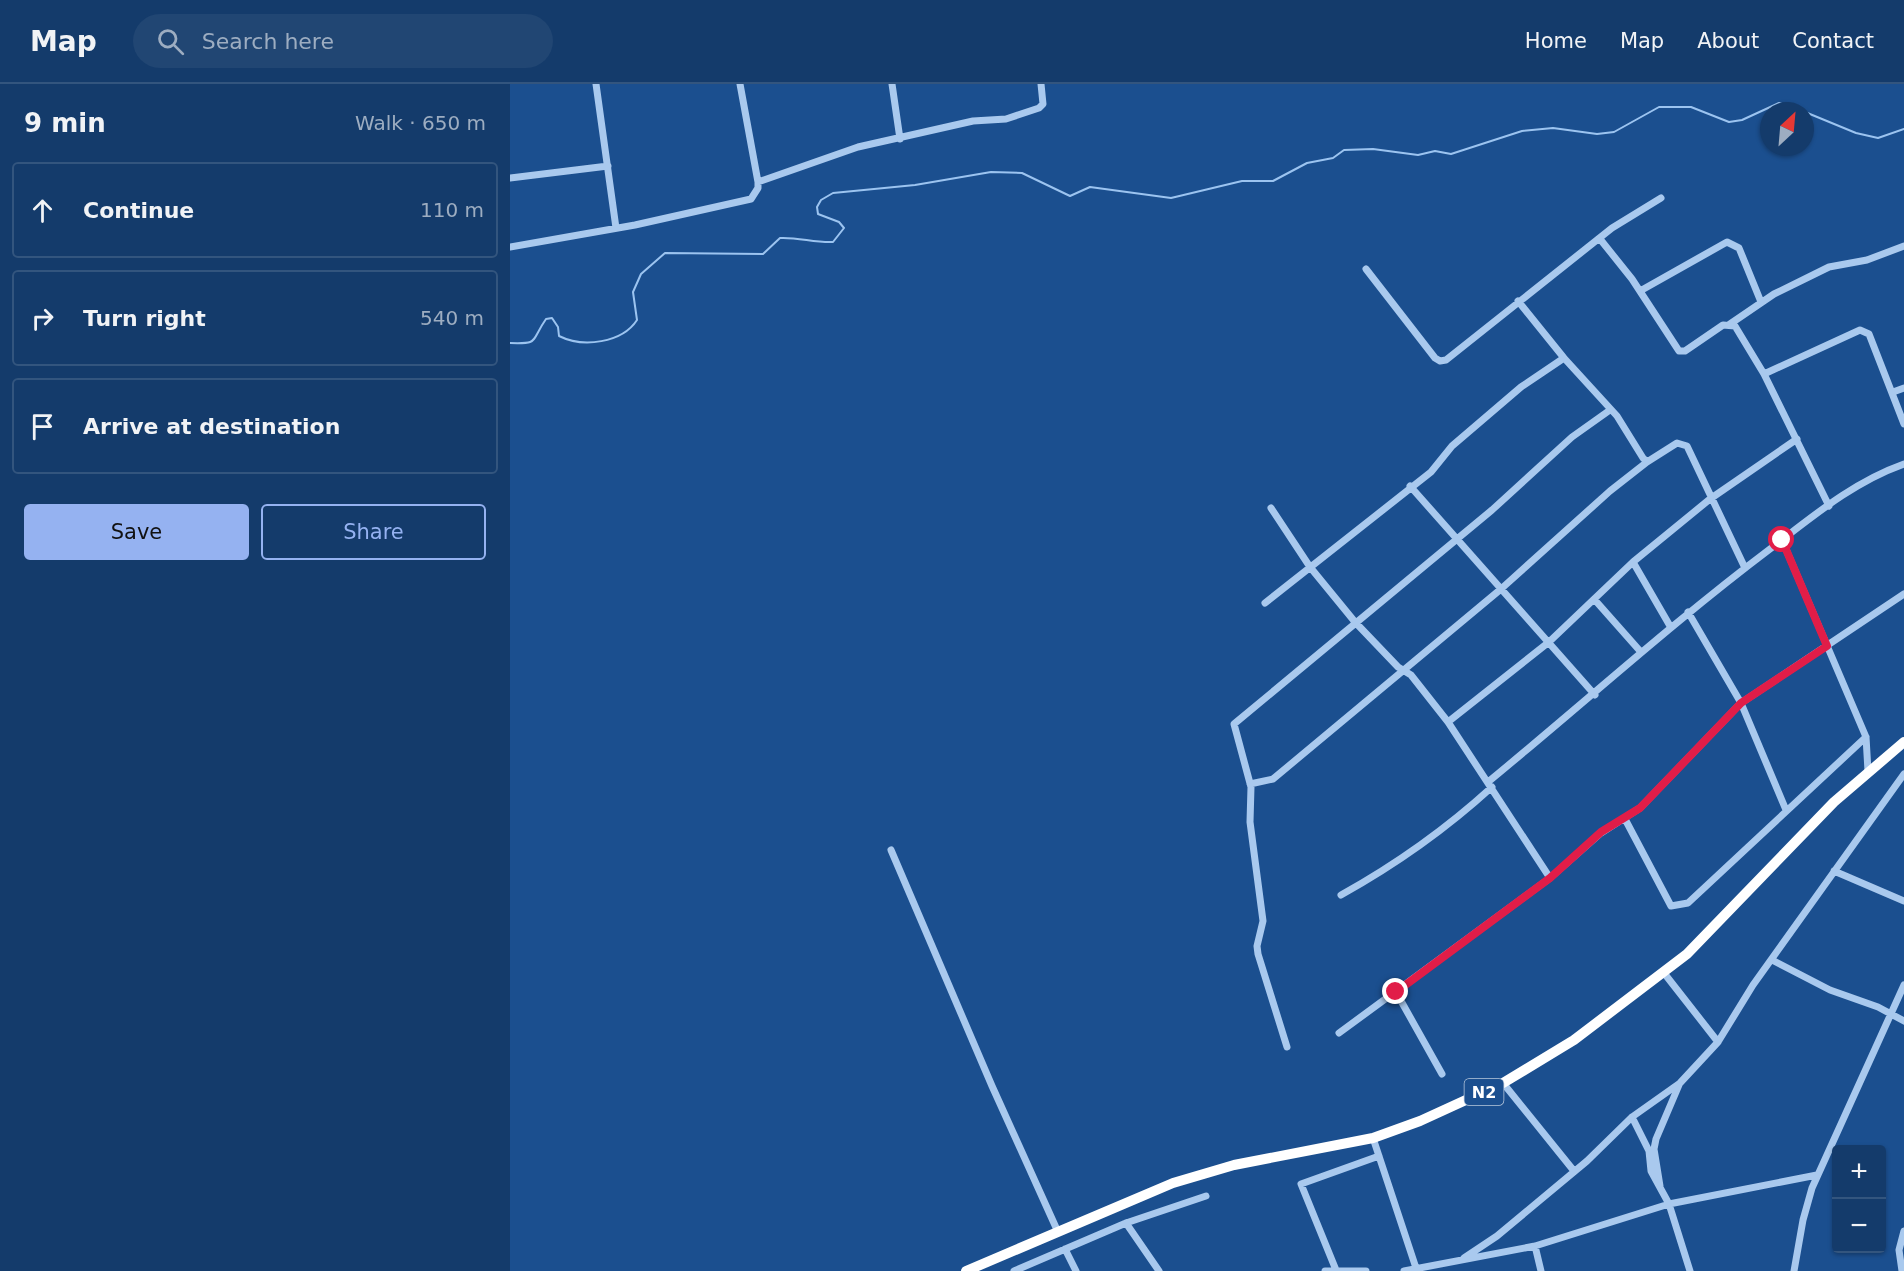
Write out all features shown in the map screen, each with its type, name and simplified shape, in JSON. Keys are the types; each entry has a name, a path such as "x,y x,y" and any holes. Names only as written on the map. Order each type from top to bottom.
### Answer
{"highway":[{"name":"N2","path":"966,1271 979,1268 1183,1180 1234,1166 1373,1138 1420,1121 1503,1083 1574,1040 1687,954 1834,802 1868,771 1902,746"}],"street":[{"path":"596,84 616,228"},
{"path":"510,247 743,202 754,195 758,182 740,84"},
{"path":"892,84 900,139"},
{"path":"758,182 826,156 973,121 1006,119 1039,108 1043,104 1041,84"},
{"path":"510,178 608,166"},
{"path":"1366,269 1440,361 1446,360 1612,228 1661,198"},
{"path":"1600,239 1640,291 1679,351 1684,351 1722,325 1730,324 1761,302 1829,267 1867,260 1904,246"},
{"path":"1640,291 1727,243 1739,248 1761,302"},
{"path":"1518,301 1610,410 1647,462"},
{"path":"1730,324 1743,335 1829,506"},
{"path":"1764,374 1860,330 1865,331 1869,334 1904,424"},
{"path":"1265,603 1410,486 1431,472 1444,454 1505,401 1564,358"},
{"path":"1893,392 1904,388"},
{"path":"1287,1047 1258,954 1257,946 1263,921 1250,822 1250,784 1234,724 1492,510 1565,443 1610,410"},
{"path":"1448,722 1549,642 1633,562 1710,499 1797,440"},
{"path":"1250,784 1273,778 1502,588 1610,491 1647,462 1677,443 1687,446 1744,568"},
{"path":"1341,896 1384,871 1431,837 1595,694 1640,651 1744,568 1860,482 1904,464"},
{"path":"1410,486 1595,694"},
{"path":"1271,508 1310,567 1355,622 1411,675 1448,722 1550,878"},
{"path":"1782,540 1866,737 1868,771"},
{"path":"1633,562 1671,626"},
{"path":"1339,1033 1550,878 1601,832 1640,808 1741,703 1827,646 1863,619 1904,594"},
{"path":"1594,600 1640,651"},
{"path":"1688,612 1741,703 1786,810"},
{"path":"1625,819 1671,906 1688,903 1866,737"},
{"path":"1464,1258 1497,1236 1574,1171 1632,1117 1680,1083 1718,1042 1772,960 1904,774"},
{"path":"891,850 992,1086 1058,1232"},
{"path":"1834,871 1904,901"},
{"path":"1772,960 1830,990 1904,1021"},
{"path":"1664,973 1718,1042"},
{"path":"1794,1271 1803,1220 1817,1175 1904,985"},
{"path":"1396,992 1442,1074"},
{"path":"1503,1083 1574,1171"},
{"path":"1652,1150 1680,1083"},
{"path":"1632,1117 1652,1150 1660,1188 1669,1204 1690,1271"},
{"path":"1373,1138 1416,1268"},
{"path":"1336,1270 1301,1184 1379,1156"},
{"path":"1404,1271 1535,1246 1669,1204 1817,1175"},
{"path":"1014,1271 1126,1223 1206,1196"},
{"path":"1126,1223 1159,1271"},
{"path":"1902,1271 1899,1250 1904,1231"},
{"path":"1535,1246 1541,1271"},
{"path":"1065,1249 1076,1271"},
{"path":"1325,1271 1366,1271"}],"waterway":[{"path":"510,343 530,342 546,319 552,318 558,327 559,336 569,340 601,341 622,334 637,320 633,292 641,274 665,253 763,254 780,238 833,242 844,228 839,222 818,214 817,207 821,200 833,193 915,185 991,172 1022,173 1070,196 1090,187 1171,198 1242,181 1273,181 1307,163 1333,158 1344,150 1373,149 1418,155 1435,151 1451,154 1522,131 1553,128 1597,134 1614,132 1659,107 1691,107 1729,122 1742,120 1760,112"},
{"path":"1814,116 1856,133 1878,138 1904,129"}],"route":[{"path":"1396,992 1550,878 1601,832 1640,808 1741,703 1827,646 1782,540"}]}
